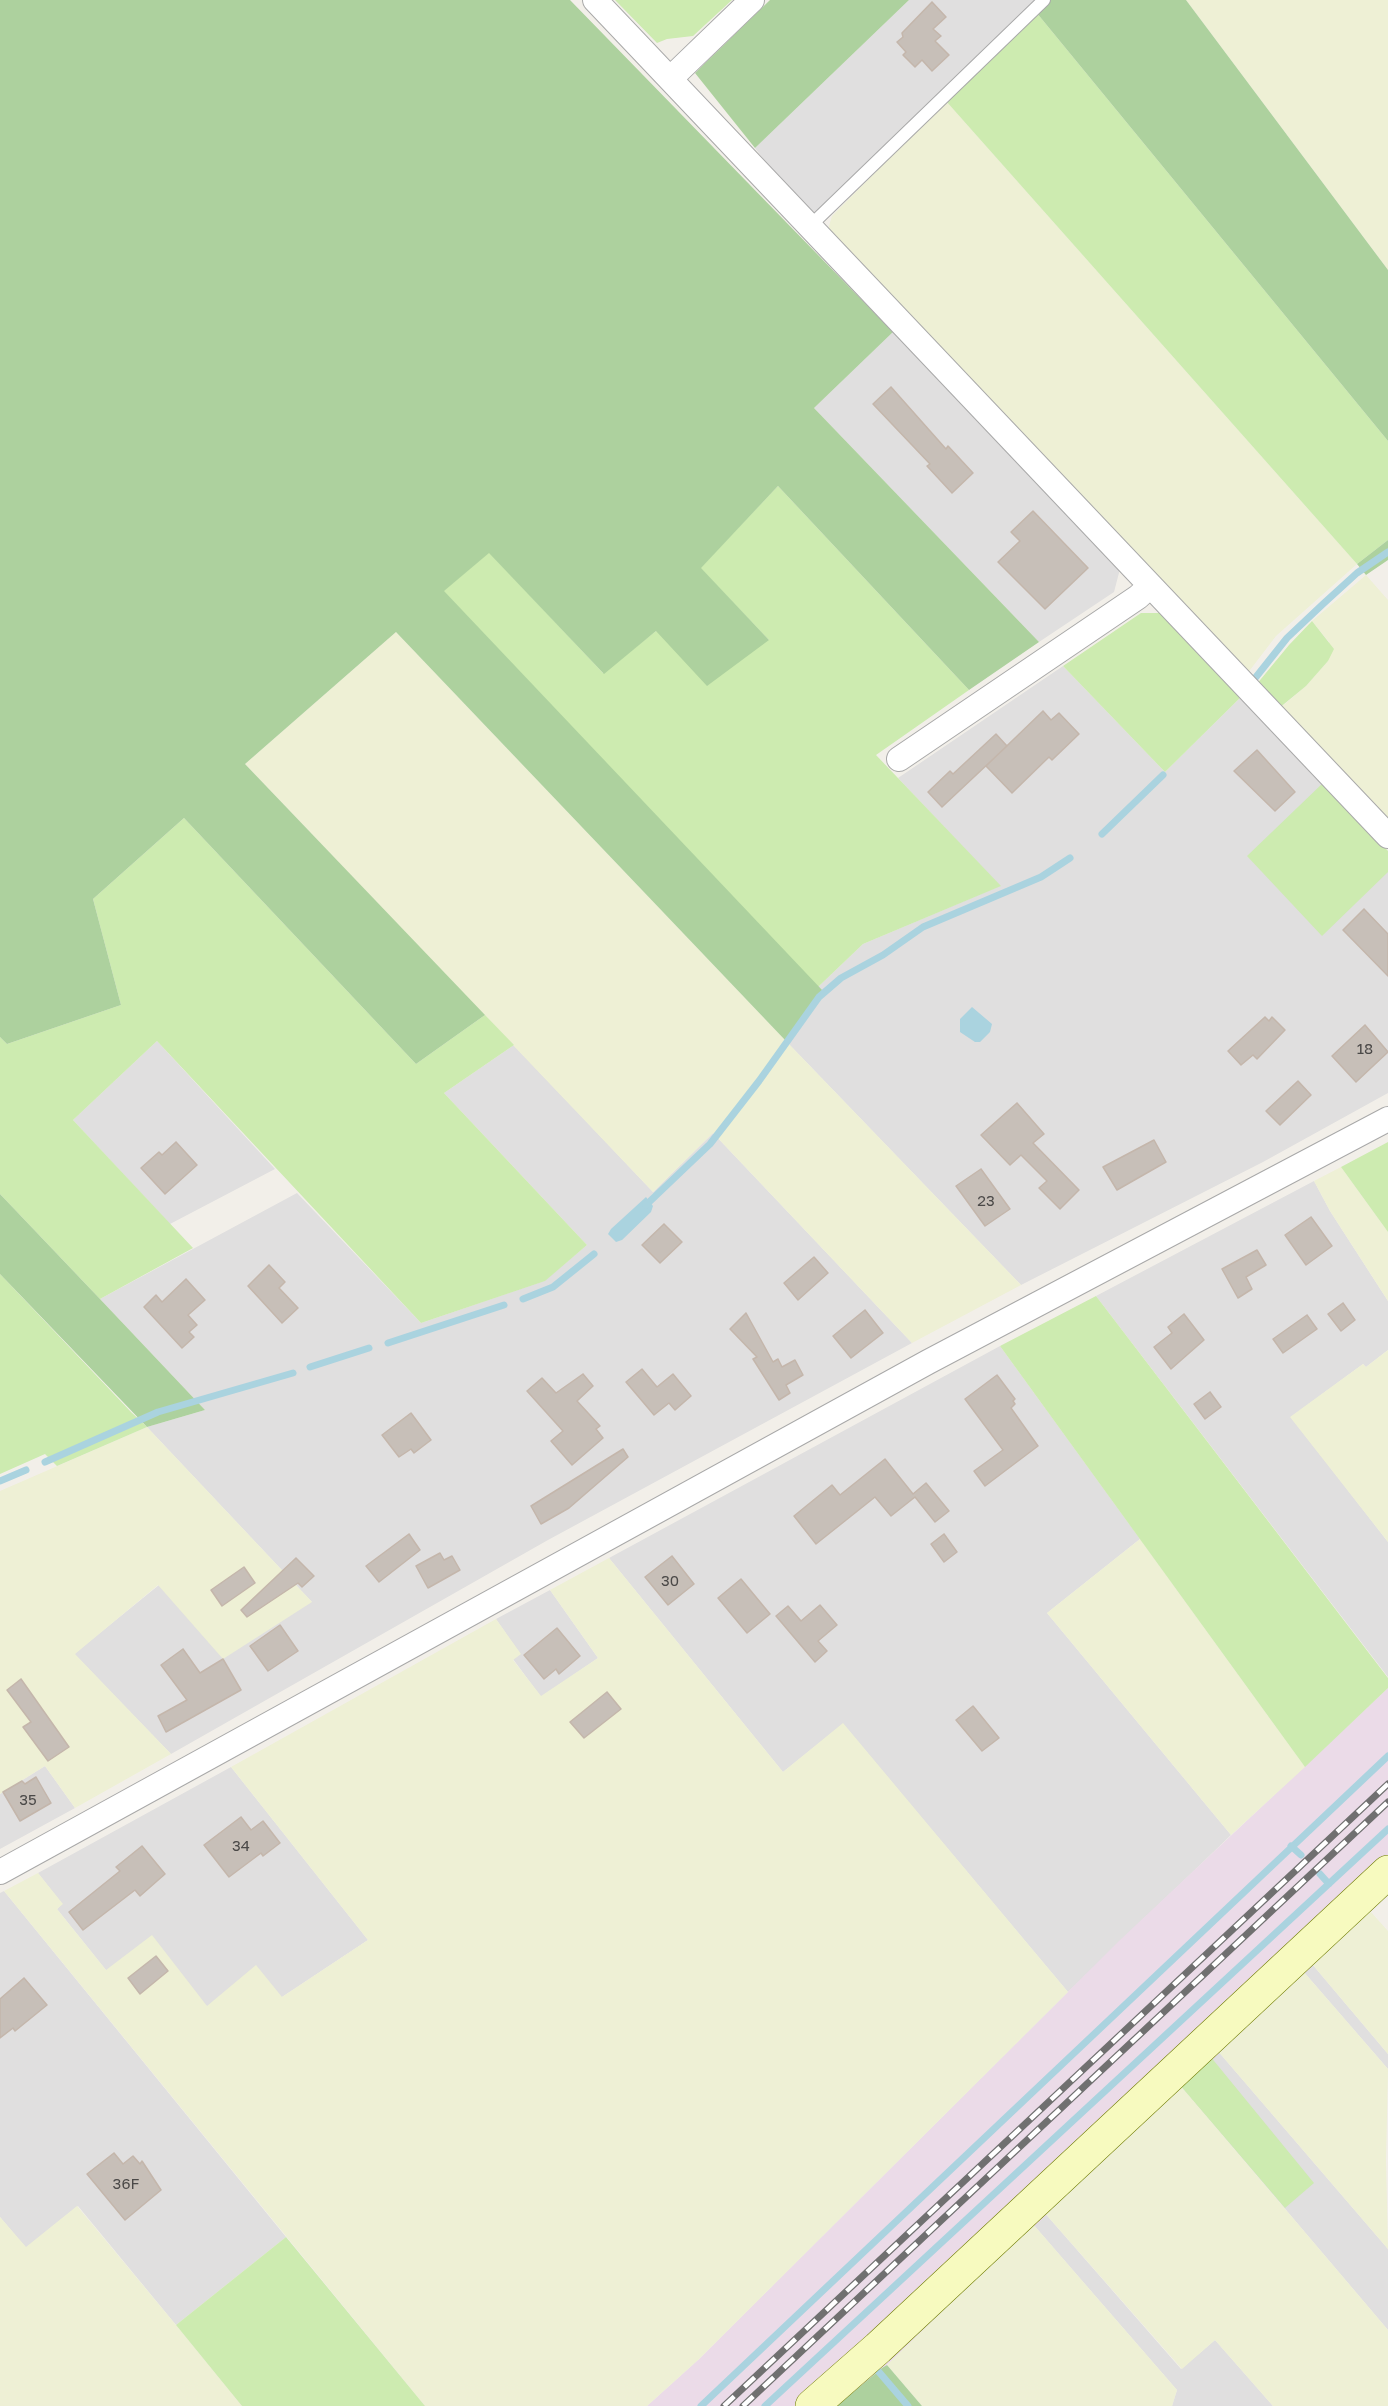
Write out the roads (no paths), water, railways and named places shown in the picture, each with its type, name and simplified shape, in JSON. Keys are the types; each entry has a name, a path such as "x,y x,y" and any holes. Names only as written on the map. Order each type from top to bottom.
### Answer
{"street":[{"path":"595,0 1149,587 1388,836"},
{"path":"671,78 752,0"},
{"path":"899,759 1138,597 1149,587"},
{"path":"0,1872 928,1362 1388,1119"},
{"path":"812,2406 878,2348 1388,1872"}],"lane":[{"path":"809,227 1044,0"}],"water":[{"path":"972,1007 992,1024 990,1032 980,1042 975,1042 960,1032 960,1019"},
{"path":"646,1197 653,1206 651,1212 622,1240 616,1242 608,1234 611,1229"}],"waterway":[{"path":"1256,677 1287,638 1357,573 1388,552"},
{"path":"1102,834 1163,775"},
{"path":"646,1205 710,1144 759,1081 819,997 841,978 883,955 923,927 1041,877 1070,858"},
{"path":"523,1299 553,1287 594,1254"},
{"path":"388,1343 504,1305"},
{"path":"310,1367 369,1348"},
{"path":"45,1462 158,1412 293,1373"},
{"path":"0,1481 26,1470"},
{"path":"701,2406 1388,1756"},
{"path":"765,2406 1388,1829"},
{"path":"1291,1846 1301,1855"},
{"path":"1320,1874 1329,1884"},
{"path":"879,2372 908,2406"}],"railway":[{"path":"724,2406 1388,1784"},
{"path":"743,2406 1388,1802"}]}
